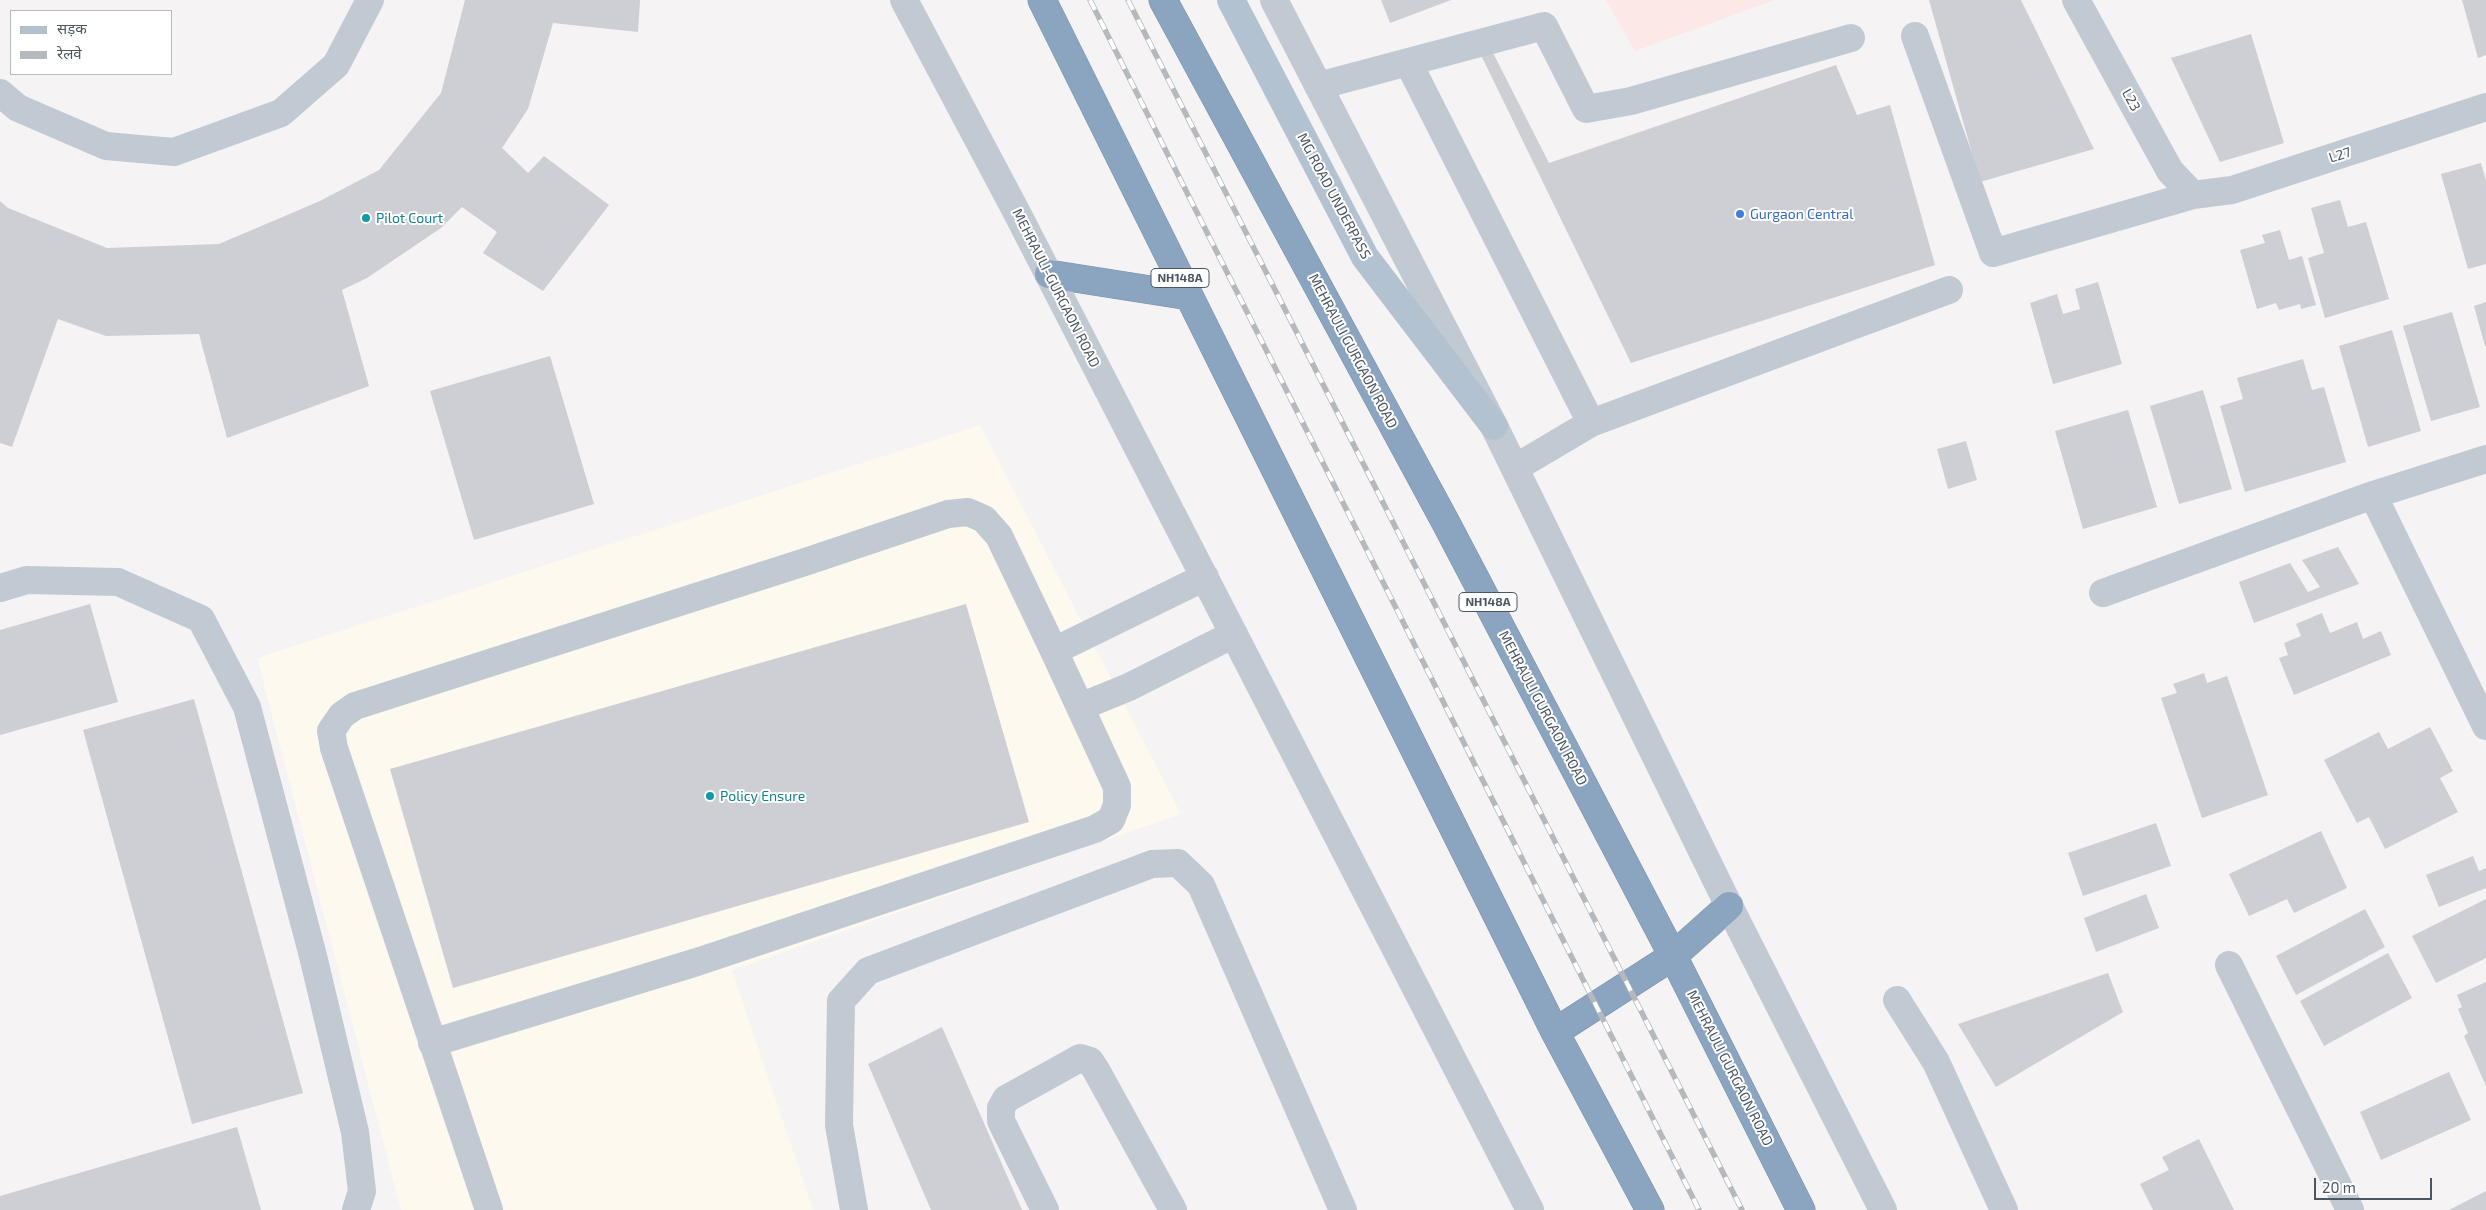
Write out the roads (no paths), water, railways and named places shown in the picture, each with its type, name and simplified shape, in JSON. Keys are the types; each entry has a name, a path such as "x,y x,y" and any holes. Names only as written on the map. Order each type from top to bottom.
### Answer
{"highway":[{"name":"NH148A","path":"1042,0 1556,1032 1650,1210"},
{"name":"MEHRAULI GURGAON ROAD","path":"1163,0 1446,523 1673,956 1801,1210"},
{"path":"1049,274 1189,296"},
{"path":"1556,1032 1673,956 1729,906"}],"main road":[{"name":"MG ROAD UNDERPASS","path":"1231,0 1365,257 1494,426"}],"street":[{"path":"0,93 18,108 106,146 174,152 281,113 336,65 370,0"},
{"name":"MEHRAULI-GURGAON ROAD","path":"904,0 1049,274 1205,577 1521,1208"},
{"path":"1274,0 1494,426 1729,906 1883,1210"},
{"name":"L23","path":"2076,0 2170,171 2193,195"},
{"path":"1318,86 1544,26 1586,110 1631,101 1851,38"},
{"name":"L27","path":"1914,36 1993,253 2193,195 2232,190 2486,107"},
{"path":"1408,62 1591,423"},
{"path":"1515,468 1591,423 1949,290"},
{"path":"2103,593 2373,495 2486,459"},
{"path":"2373,495 2486,726"},
{"path":"432,1043 697,962 1095,829 1111,820 1117,805 1117,787 999,536 984,519 968,512 948,514 805,562 355,706 342,716 331,731 334,748 432,1043 489,1210"},
{"path":"1054,651 1205,577"},
{"path":"0,588 27,580 118,582 201,619 247,707 308,936 355,1132 362,1192 356,1210"},
{"path":"1080,707 1129,687 1234,634"},
{"path":"854,1210 838,1125 841,1001 868,970 1152,864 1178,863 1201,885 1342,1210"},
{"path":"2229,964 2350,1210"},
{"path":"1898,1000 1936,1062 2004,1210"},
{"path":"1045,1210 1001,1121 1001,1108 1006,1099 1080,1058 1090,1061 1096,1070 1173,1210"}],"railway":[{"path":"1090,0 1699,1210"},
{"path":"1128,0 1742,1210"}],"place":[{"name":"Gurgaon Central","path":"1740,214"},
{"name":"Pilot Court","path":"366,218"},
{"name":"Policy Ensure","path":"710,796"}]}
